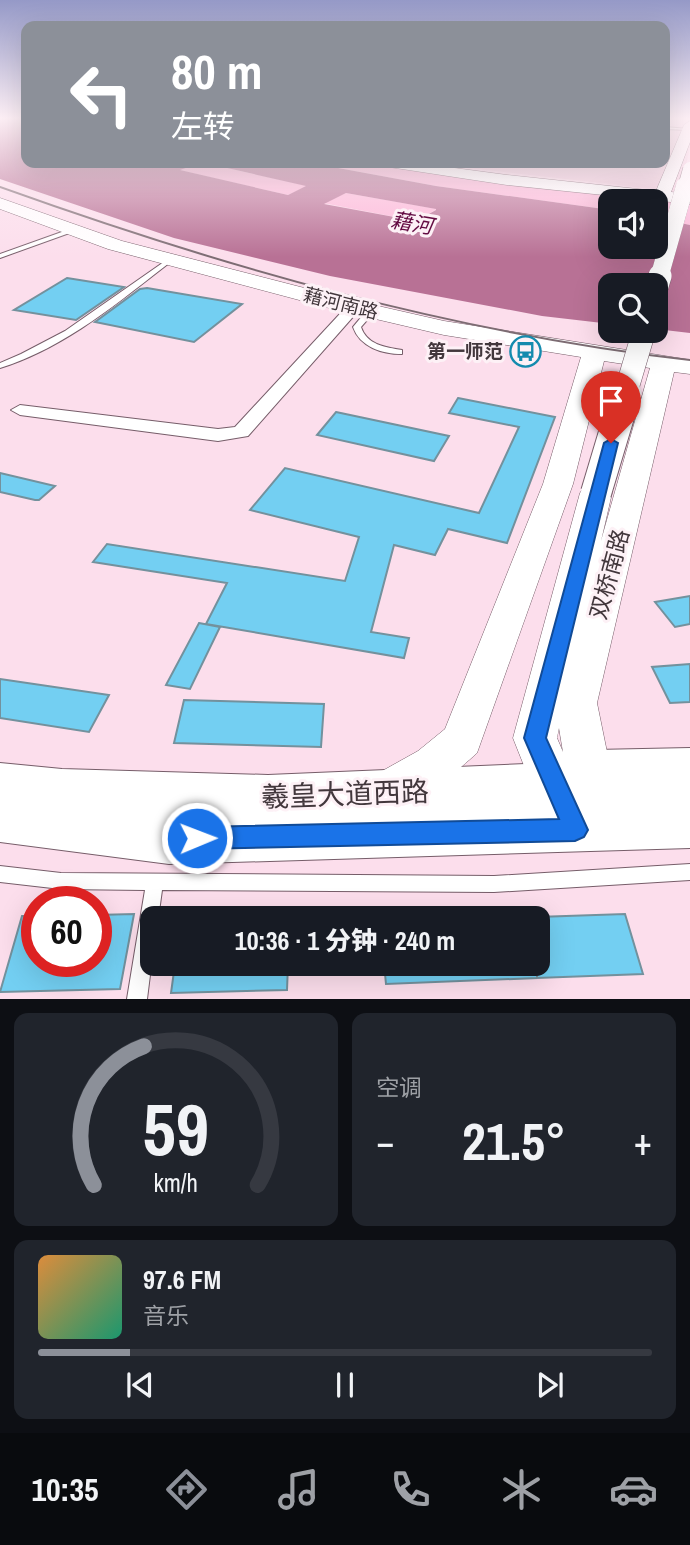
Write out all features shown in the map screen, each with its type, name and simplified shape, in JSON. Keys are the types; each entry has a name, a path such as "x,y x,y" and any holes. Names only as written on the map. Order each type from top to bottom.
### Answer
{"main road":[{"path":"664,189 674,164"},
{"path":"424,168 507,180 607,189"},
{"path":"448,168 617,189"},
{"path":"661,273 690,169"},
{"path":"668,195 690,197"},
{"name":"藉河南路","path":"0,203 115,245 363,309 444,328 677,366"},
{"path":"578,788 535,738 596,493 640,343"},
{"path":"378,796 434,764 462,740 558,484 594,354"},
{"name":"双桥南路","path":"578,788 576,703 677,366"},
{"name":"羲皇大道西路","path":"0,785 184,797 378,796 578,788 690,779"},
{"name":"羲皇大道西路","path":"0,818 169,839 578,788 690,824"}],"street":[{"path":"20,410 218,435 241,432 363,309"}],"lane":[{"path":"0,256 73,230"},
{"path":"0,366 27,356 73,331 171,259"},
{"path":"363,309 357,327 360,337 373,345 399,352"},
{"path":"578,788 690,754"},
{"path":"0,874 61,881 494,884 690,872"},
{"path":"137,999 155,881"}],"shaded area":[{"path":"670,164 686,164 680,192 469,168 670,168"},
{"path":"227,168 308,186 288,195 179,170"},
{"path":"338,168 414,168 598,191 598,208 436,186"},
{"path":"346,193 437,209 416,221 323,203"},
{"path":"668,200 690,203 690,225 668,220"}],"water":[{"name":"藉河","path":"0,164 21,164 21,168 186,168 180,170 288,195 306,186 227,168 338,168 436,186 598,208 598,259 668,259 668,220 690,225 690,333 668,330 668,273 598,273 598,322 542,316 330,276 174,238 0,179","holes":["346,193 436,209 416,221 324,204"]}],"building":[{"path":"67,278 124,287 76,320 14,310"},
{"path":"140,289 242,304 194,342 95,322"},
{"path":"458,398 555,417 507,543 448,529 435,555 394,545 371,632 409,638 404,658 206,624 227,583 93,562 107,544 345,581 359,537 250,510 285,468 479,513 519,427 449,413"},
{"path":"336,412 449,436 434,461 317,435"},
{"path":"0,473 55,486 39,500 0,492"},
{"path":"690,596 690,624 675,627 655,602"},
{"path":"199,623 220,627 190,689 166,685"},
{"path":"690,664 690,702 670,703 652,667"},
{"path":"0,679 109,695 89,732 0,718"},
{"path":"184,700 324,704 321,747 174,743"},
{"path":"134,914 120,989 0,992 21,919 21,977 112,977 112,915"},
{"path":"625,914 643,974 537,978 550,976 550,917"},
{"path":"173,976 288,976 287,990 171,993"},
{"path":"385,976 537,976 537,978 386,984"}],"tram line":[{"path":"0,187 169,244 340,293 514,333 690,360"}],"place":[{"name":"第一师范","path":"526,351"}],"route":[{"path":"197,838 575,830 535,738 611,443"}]}
